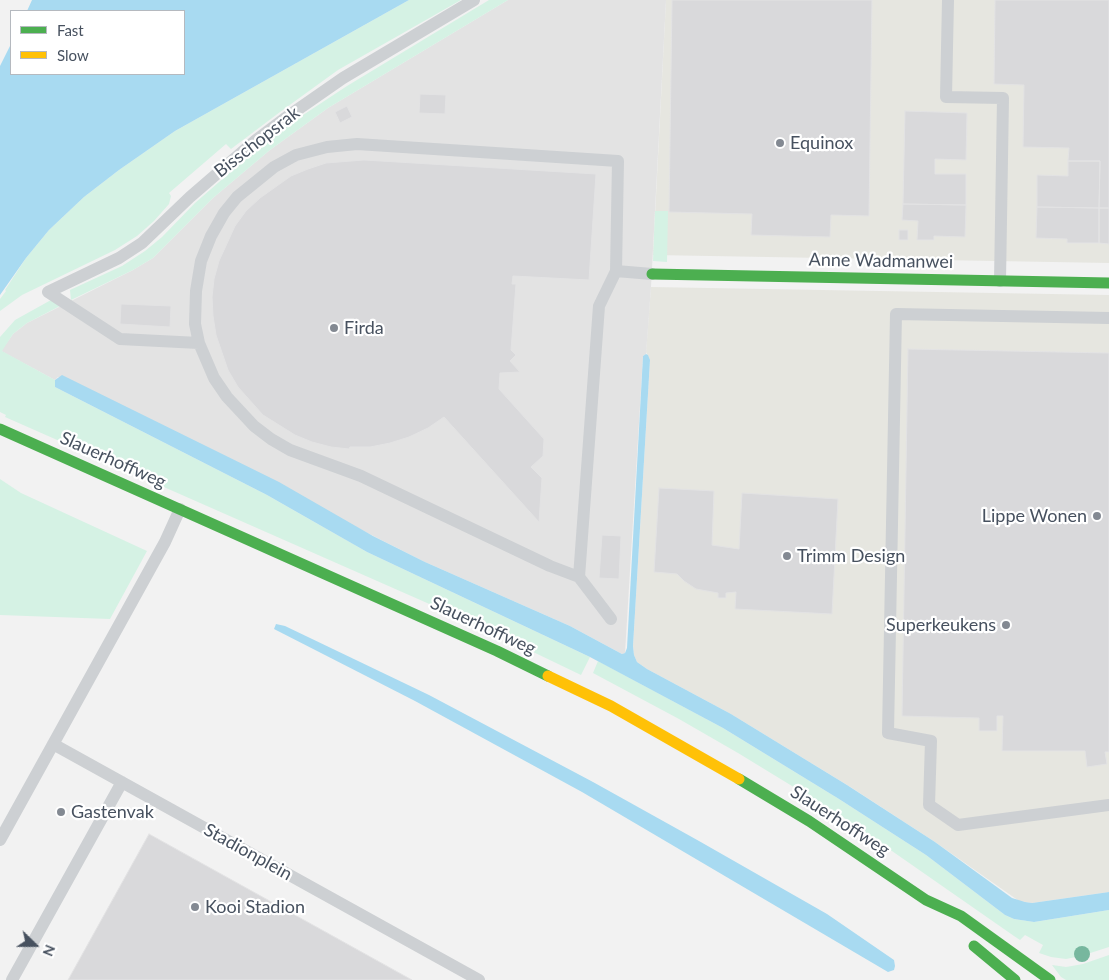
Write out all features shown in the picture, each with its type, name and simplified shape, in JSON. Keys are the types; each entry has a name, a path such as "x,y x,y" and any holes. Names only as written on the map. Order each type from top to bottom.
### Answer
{"main road":[{"name":"Anne Wadmanwei","path":"652,274 1109,283"},
{"name":"Slauerhoffweg","path":"0,429 497,650 611,706 718,766 809,821 926,900 961,916 1050,980"},
{"name":"Slauerhoffweg","path":"926,900 946,922"},
{"path":"967,940 1015,980"}],"lane":[{"name":"Bisschopsrak","path":"199,343 120,339 48,292 119,258 142,243 196,191 284,119 342,78 474,0"},
{"path":"948,0 946,97 1003,98 1000,281"},
{"path":"580,577 599,306 616,270 618,161 357,144 327,147 296,155 274,167 237,197 224,213 210,236 201,261 196,291 195,324 199,343 214,378 227,397 247,420 271,439 290,450 361,476 550,566 580,577 611,619"},
{"path":"616,270 652,274"},
{"path":"1109,318 896,314 888,733 932,741 929,805 958,825 1109,806"},
{"path":"0,840 160,551 180,510"},
{"name":"Stadionplein","path":"53,744 479,980"},
{"path":"12,980 122,782"}],"shaded area":[{"name":"Firda","path":"508,0 666,0 651,287 646,354 643,356 625,653 622,654 570,626 425,562 58,377 55,380 1,351 13,334 27,323 153,258 213,198 270,150 328,108"},
{"path":"666,0 1109,0 1109,263 653,255"},
{"path":"651,287 1109,295 1109,892 1032,903 1019,901 935,842 852,788 731,714 637,662 633,646 650,360 646,352"}],"green space":[{"path":"409,0 461,0 338,70 231,149 226,144 169,193 171,196 169,204 137,236 115,250 22,295 0,311 0,299 5,290 26,258 49,230 84,197 119,170 175,131"},
{"path":"489,0 508,0 328,108 270,150 213,198 153,258 133,270 71,300 70,290 122,266 145,251 162,237 195,203 288,125 347,86"},
{"path":"655,211 668,211 667,262 653,261"},
{"path":"51,300 60,306 27,323 13,334 2,351 55,380 55,387 267,495 367,552 590,657 581,675 477,625 5,417 6,415 0,412 0,337 15,320"},
{"path":"0,479 21,493 147,551 110,619 0,615"},
{"path":"598,661 723,728 839,799 926,855 1005,915 1014,919 1034,922 1109,910 1109,947 1066,959 1039,953 1043,945 1025,935 1020,940 846,819 738,753 593,673"},
{"path":"1109,955 1109,980 1066,980 1061,977 1052,965 1066,967 1083,964"}],"water":[{"path":"32,0 409,0 175,131 119,170 84,197 49,230 26,258 0,295 0,66 10,46 10,75 185,75 185,10 27,10"},
{"path":"646,354 650,360 633,646 637,662 731,714 847,785 935,842 1012,898 1032,903 1109,892 1109,910 1034,922 1014,919 1005,915 926,855 723,728 590,657 367,552 267,495 55,387 55,380 62,375 279,482 373,536 425,562 570,626 622,654 625,653 627,648 643,356"},
{"path":"276,624 285,626 429,695 699,841 827,914 894,960 894,970 888,972 582,792 415,701 274,629"}],"building":[{"path":"672,0 872,0 869,216 831,215 830,237 751,235 752,214 669,212"},
{"path":"995,0 1109,0 1109,208 1099,208 1100,161 1068,161 1069,148 1023,147 1024,85 994,84"},
{"path":"420,94 446,95 445,114 419,113"},
{"path":"347,106 352,117 340,123 335,112"},
{"path":"905,111 967,113 966,160 935,159 935,174 966,174 966,205 903,204"},
{"path":"364,160 596,174 589,280 513,276 512,284 516,284 511,350 516,355 510,361 520,372 500,373 499,389 544,439 543,456 531,467 542,478 539,522 444,417 428,428 390,443 370,447 350,447 349,449 331,447 295,435 263,415 238,387 228,370 216,335 212,297 219,261 235,226 246,211 260,198 291,176 326,163"},
{"path":"1068,161 1100,161 1099,208 1037,207 1037,175 1068,176"},
{"path":"903,204 966,205 965,237 934,236 934,240 917,240 918,221 902,220"},
{"path":"1037,207 1099,208 1099,243 1067,243 1067,239 1036,238"},
{"path":"1099,208 1109,208 1109,244 1099,243"},
{"path":"899,230 908,230 908,240 899,240"},
{"path":"121,304 171,306 170,327 120,324"},
{"path":"908,349 1109,353 1109,752 1105,752 1107,764 1087,767 1085,751 1002,751 1003,716 997,716 997,731 979,731 979,718 902,716"},
{"path":"659,488 714,491 712,545 739,549 742,493 838,499 832,614 735,609 736,592 726,593 726,598 718,598 718,593 696,589 677,574 654,572"},
{"path":"602,535 621,536 619,579 599,578"},
{"name":"Kooi Stadion","path":"149,834 412,980 68,980"}],"traffic: fast":[{"path":"652,274 1109,283"},
{"path":"0,429 497,651 548,676"},
{"path":"739,779 809,821 926,900 961,916 1050,980"},
{"path":"974,946 1015,980"}],"traffic: slow":[{"path":"548,676 611,706 739,779"}],"place":[{"name":"Equinox","path":"780,143"},
{"name":"Firda","path":"334,328"},
{"name":"Lippe Wonen","path":"1097,516"},
{"name":"Trimm Design","path":"787,556"},
{"name":"Superkeukens","path":"1006,625"},
{"name":"Gastenvak","path":"61,812"},
{"name":"Kooi Stadion","path":"195,907"}]}
